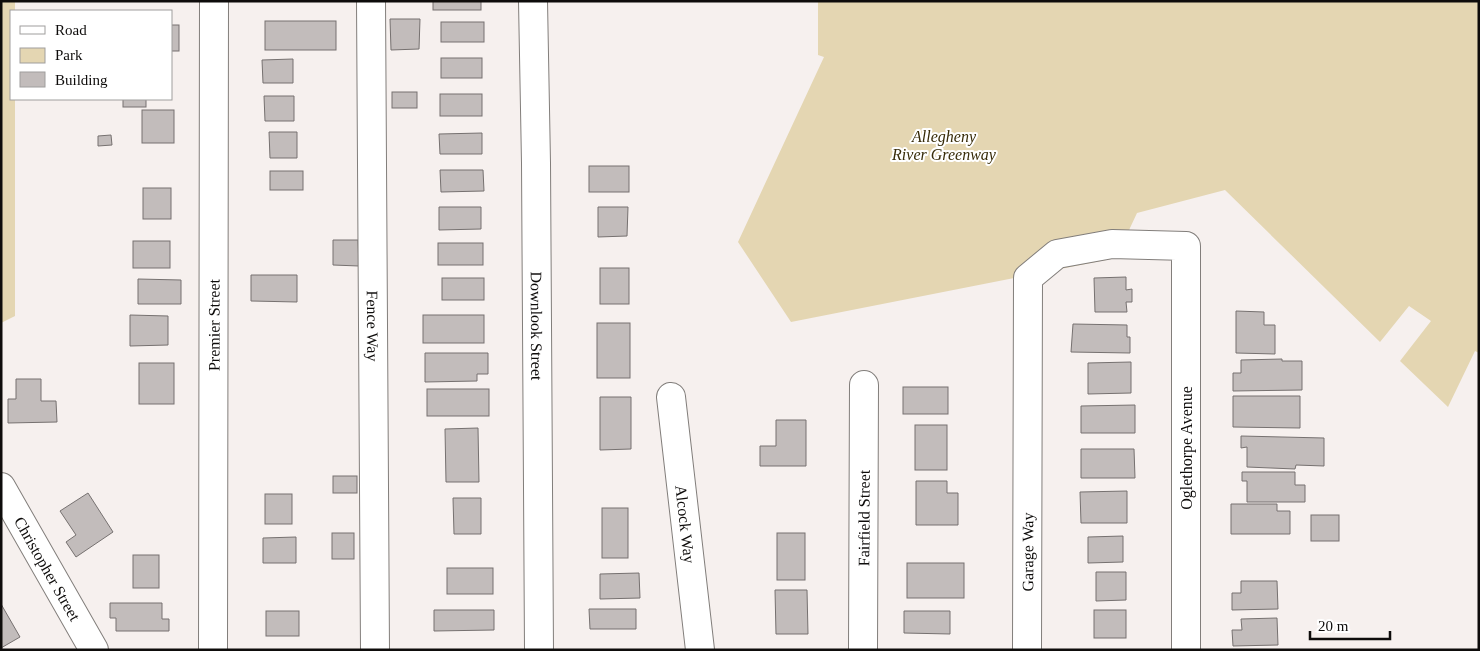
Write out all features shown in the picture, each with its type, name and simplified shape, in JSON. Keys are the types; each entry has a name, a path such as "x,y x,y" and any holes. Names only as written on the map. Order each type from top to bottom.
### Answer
{"street":[{"name":"Premier Street","path":"213,650 214,1"},
{"name":"Fence Way","path":"371,1 375,650"},
{"name":"Downlook Street","path":"532,1 536,173 539,650"},
{"name":"Garage Way","path":"1027,650 1028,278 1057,254 1112,244 1186,246"},
{"name":"Oglethorpe Avenue","path":"1186,246 1186,650"},
{"name":"Fairfield Street","path":"863,650 864,386"},
{"name":"Alcock Way","path":"671,397 700,650"},
{"name":"Christopher Street","path":"1,487 94,650"}],"green space":[{"path":"1,1 15,1 15,10 10,10 10,100 15,100 15,316 1,323"},
{"name":"Allegheny River Greenway","path":"818,1 1479,1 1479,353 1475,351 1448,407 1400,361 1431,321 1409,306 1380,342 1225,190 1137,213 1116,258 791,322 738,242 824,57 818,55"}],"building":[{"path":"433,1 481,1 481,10 433,10"},
{"path":"390,19 420,19 419,49 391,50"},
{"path":"265,21 336,21 336,50 265,50"},
{"path":"441,22 484,22 484,42 441,42"},
{"path":"172,25 179,25 179,51 172,51"},
{"path":"441,58 482,58 482,78 441,78"},
{"path":"293,59 293,83 263,83 262,60"},
{"path":"392,92 417,92 417,108 392,108"},
{"path":"440,94 482,94 482,116 440,116"},
{"path":"264,96 294,96 294,121 265,121"},
{"path":"123,100 146,100 146,107 123,107"},
{"path":"142,110 174,110 174,143 142,143"},
{"path":"269,132 297,132 297,158 270,158"},
{"path":"482,133 482,154 440,154 439,134"},
{"path":"111,135 112,145 98,146 98,136"},
{"path":"589,166 629,166 629,192 589,192"},
{"path":"440,170 483,170 484,191 441,192"},
{"path":"270,171 303,171 303,190 270,190"},
{"path":"143,188 171,188 171,219 143,219"},
{"path":"439,207 481,207 481,229 439,230"},
{"path":"598,207 628,207 627,236 598,237"},
{"path":"333,240 358,240 359,266 333,265"},
{"path":"133,241 170,241 170,268 133,268"},
{"path":"438,243 483,243 483,265 438,265"},
{"path":"600,268 629,268 629,304 600,304"},
{"path":"251,275 297,275 297,302 251,301"},
{"path":"1126,277 1126,290 1132,289 1132,302 1126,302 1127,312 1095,312 1094,278"},
{"path":"442,278 484,278 484,300 442,300"},
{"path":"138,279 181,280 181,304 138,304"},
{"path":"1236,311 1264,312 1264,325 1275,325 1275,354 1236,353"},
{"path":"130,315 168,316 168,345 130,346"},
{"path":"423,315 484,315 484,343 423,343"},
{"path":"597,323 630,323 630,378 597,378"},
{"path":"1073,324 1127,325 1127,337 1130,337 1130,353 1071,352"},
{"path":"425,353 488,353 488,374 477,374 477,381 425,382"},
{"path":"1282,359 1282,361 1302,361 1302,390 1233,391 1233,373 1241,373 1241,360"},
{"path":"1131,362 1131,393 1088,394 1088,363"},
{"path":"139,363 174,363 174,404 139,404"},
{"path":"16,379 41,379 41,401 56,401 57,422 8,423 8,399 16,399"},
{"path":"903,387 948,387 948,414 903,414"},
{"path":"427,389 489,389 489,416 427,416"},
{"path":"1233,396 1300,396 1300,428 1233,427"},
{"path":"600,397 631,397 631,449 600,450"},
{"path":"1135,405 1135,433 1081,433 1081,406"},
{"path":"776,420 806,420 806,466 760,466 760,446 776,446"},
{"path":"915,425 947,425 947,470 915,470"},
{"path":"478,428 479,482 446,482 445,429"},
{"path":"1241,436 1324,438 1324,466 1296,465 1295,469 1247,467 1247,447 1241,448"},
{"path":"1081,449 1134,449 1135,478 1081,478"},
{"path":"1242,472 1295,472 1295,485 1305,485 1305,502 1247,502 1247,481 1242,481"},
{"path":"333,476 357,476 357,493 333,493"},
{"path":"916,481 947,481 947,493 958,493 958,525 916,525"},
{"path":"1127,491 1127,523 1081,523 1080,492"},
{"path":"88,493 113,532 76,557 66,542 76,535 60,511"},
{"path":"265,494 292,494 292,524 265,524"},
{"path":"453,498 481,498 481,534 454,534"},
{"path":"1231,504 1277,504 1277,511 1290,511 1290,534 1231,534"},
{"path":"602,508 628,508 628,558 602,558"},
{"path":"1311,515 1339,515 1339,541 1311,541"},
{"path":"332,533 354,533 354,559 332,559"},
{"path":"777,533 805,533 805,580 777,580"},
{"path":"1123,536 1123,562 1088,563 1088,537"},
{"path":"296,537 296,563 263,563 263,538"},
{"path":"133,555 159,555 159,588 133,588"},
{"path":"907,563 964,563 964,598 907,598"},
{"path":"447,568 493,568 493,594 447,594"},
{"path":"1096,572 1126,572 1126,600 1096,601"},
{"path":"639,573 640,598 600,599 600,574"},
{"path":"1241,581 1277,581 1278,609 1232,610 1232,593 1241,593"},
{"path":"775,590 807,590 808,634 776,634"},
{"path":"110,603 162,603 162,619 169,619 169,631 116,631 116,618 110,618"},
{"path":"1,604 20,637 1,648"},
{"path":"589,609 636,609 636,629 590,629"},
{"path":"434,610 494,610 494,630 434,631"},
{"path":"1094,610 1126,610 1126,638 1094,638"},
{"path":"266,611 299,611 299,636 266,636"},
{"path":"904,611 950,611 950,634 904,633"},
{"path":"1277,618 1278,645 1233,646 1232,630 1242,630 1241,619"}]}
